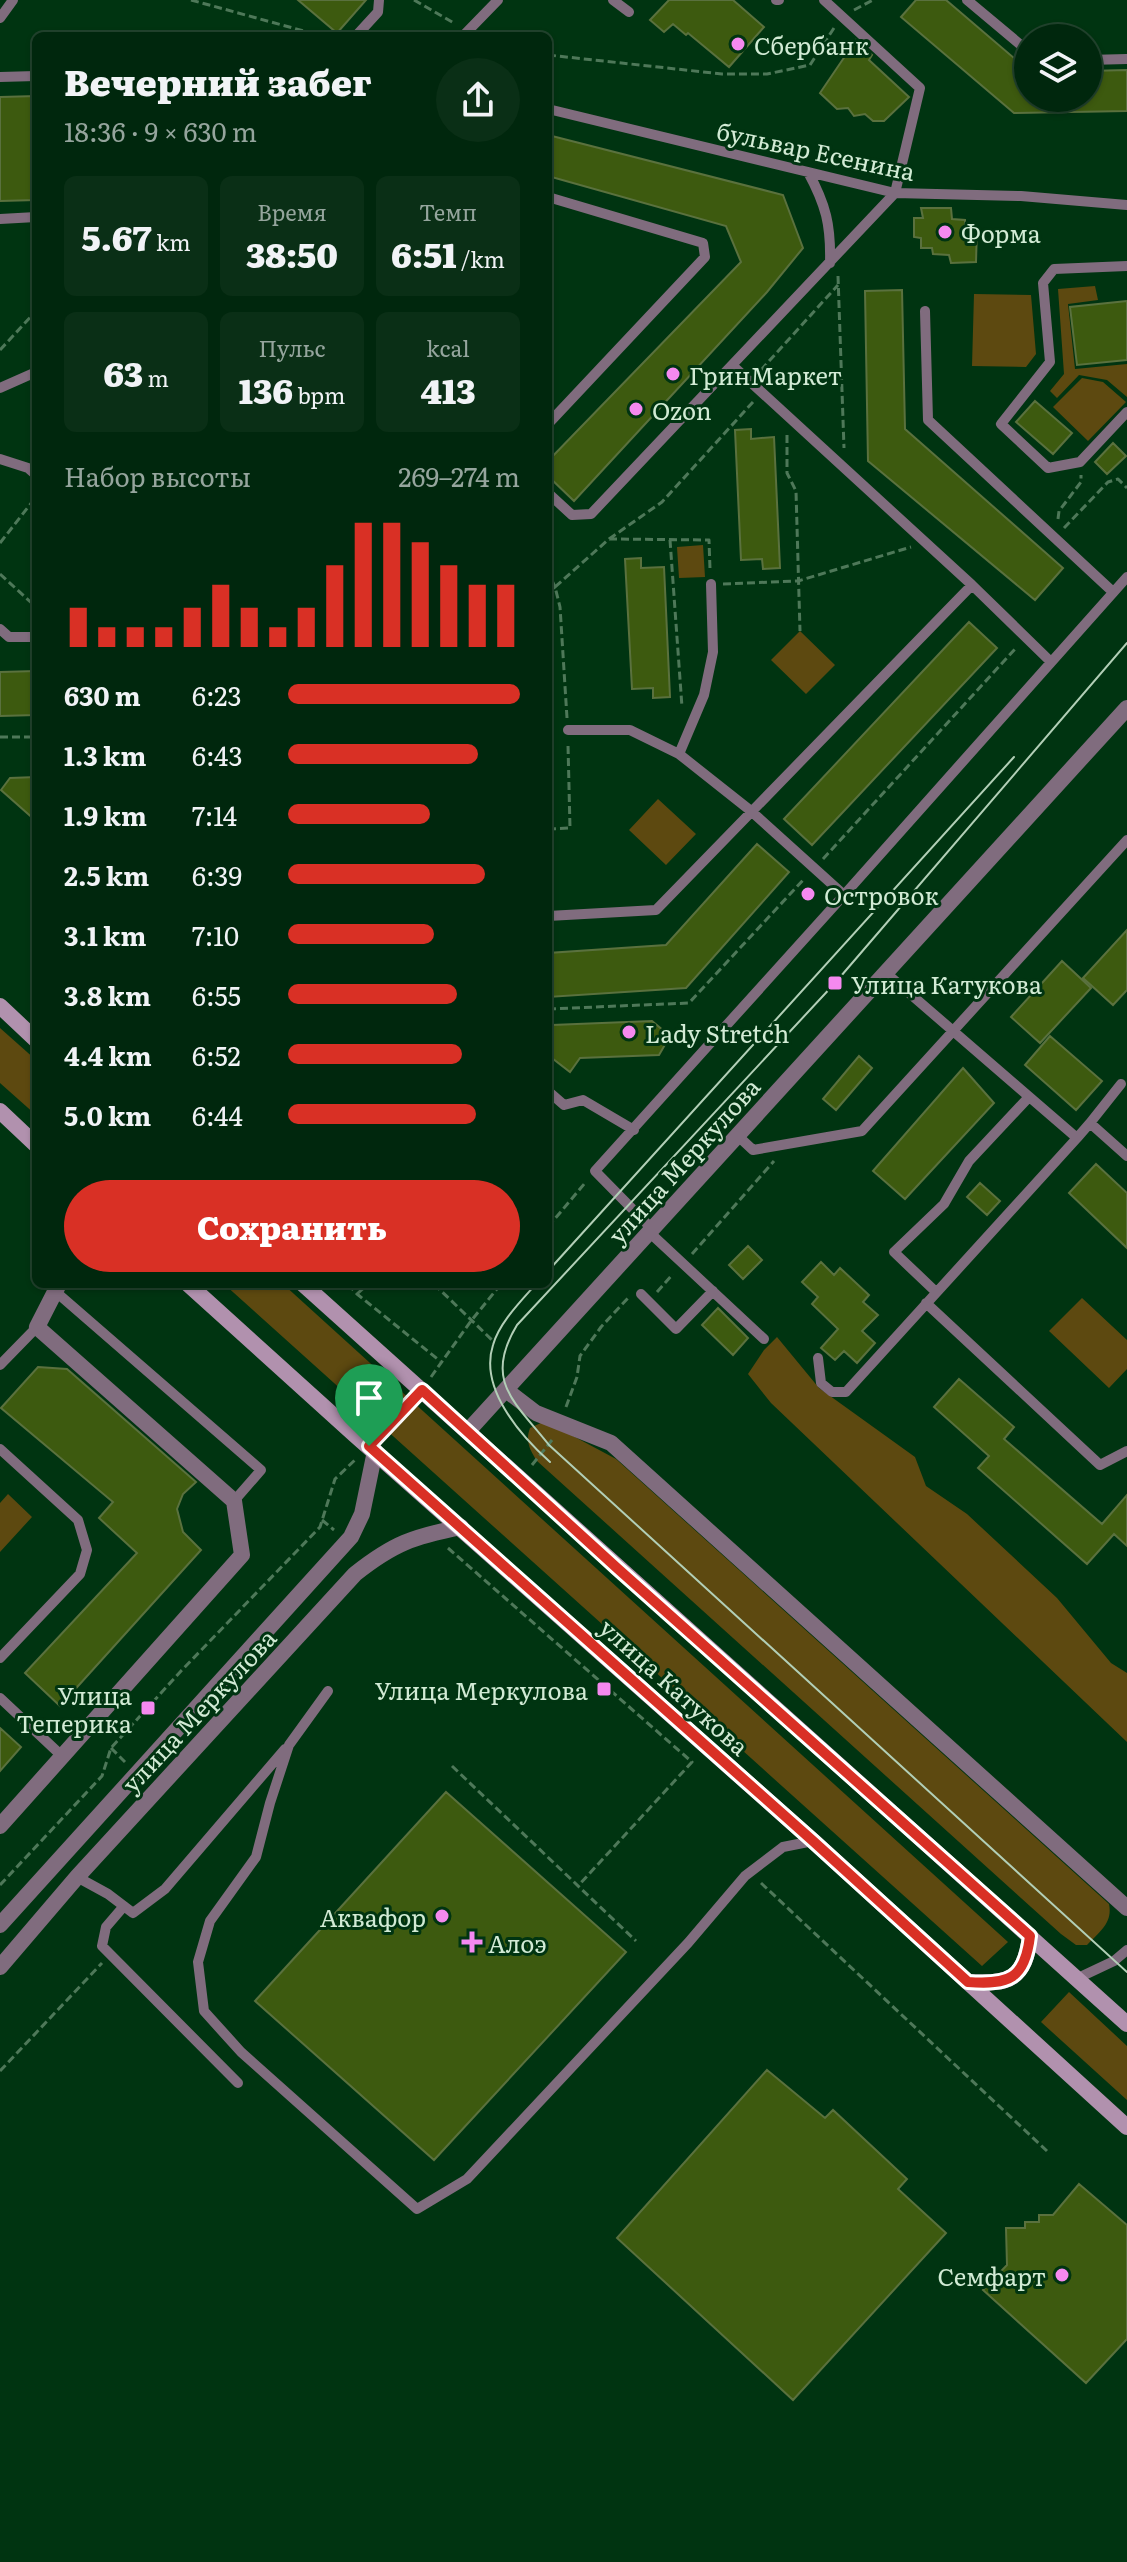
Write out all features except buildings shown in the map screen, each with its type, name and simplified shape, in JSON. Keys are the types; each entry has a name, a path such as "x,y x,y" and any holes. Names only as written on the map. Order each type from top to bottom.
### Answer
{"main road":[{"path":"0,1007 32,1036"},
{"path":"0,1111 32,1141"},
{"name":"улица Катукова","path":"192,1288 813,1841 1127,2127"},
{"name":"улица Катукова","path":"307,1288 1127,2024"},
{"path":"968,1982 993,1984 1015,1977 1027,1960 1030,1936"}],"street":[{"name":"улица Меркулова","path":"468,1431 1127,708"},
{"path":"0,1826 242,1555 234,1501 37,1327 58,1288"},
{"path":"506,1390 536,1413 611,1443 1127,1908"},
{"name":"улица Меркулова","path":"0,1924 351,1537 362,1514 372,1449"},
{"name":"улица Меркулова","path":"0,1967 77,1877 355,1574 377,1556 412,1537 461,1527"}],"lane":[{"path":"0,18 13,0"},
{"path":"360,32 378,12 379,0"},
{"path":"468,32 498,0"},
{"path":"613,0 629,12"},
{"path":"552,497 572,515 591,514 895,193 920,88 824,0"},
{"path":"967,0 1014,39"},
{"path":"1102,60 1127,59"},
{"path":"0,77 32,76"},
{"name":"бульвар Есенина","path":"552,110 895,193 1021,196 1127,205"},
{"path":"808,172 823,201 834,259"},
{"path":"552,198 703,243 705,257 552,420"},
{"path":"0,219 32,217"},
{"path":"1127,266 1054,269 1043,283 1050,362 1001,424 1048,468 1080,462 1127,412"},
{"path":"925,311 928,420 1113,592"},
{"path":"733,366 972,585 1051,662"},
{"path":"0,388 32,374"},
{"path":"0,459 32,472"},
{"path":"764,1339 651,1231 595,1171 1127,577"},
{"path":"679,754 704,695 713,652 711,584"},
{"path":"552,916 656,910 972,585"},
{"path":"0,629 9,637 32,637"},
{"path":"568,730 630,730 679,754 751,811 844,895"},
{"path":"738,1136 753,1150 862,1131 1127,840"},
{"path":"886,973 1077,1138"},
{"path":"818,1358 821,1383 832,1392 846,1392 1077,1138 1121,1084"},
{"path":"552,1094 564,1105 583,1100 634,1130"},
{"path":"936,1292 894,1252 944,1204 969,1161 1028,1098"},
{"path":"1090,1123 1127,1156"},
{"path":"58,1288 261,1470 234,1501"},
{"path":"638,1292 676,1329 713,1291"},
{"path":"926,1303 1100,1465 1127,1451"},
{"path":"0,1365 37,1327"},
{"path":"0,1658 80,1574 87,1550 78,1520 2,1457"},
{"path":"77,1877 108,1894 133,1913 165,1889 289,1745 328,1691"},
{"path":"0,1698 63,1757"},
{"path":"289,1745 256,1857 210,1921 198,1962 204,2011 241,2052 417,2209 467,2179 750,1872 783,1847 813,1841"},
{"path":"124,1906 106,1927 102,1946 238,2083"},
{"path":"1078,1978 1114,1961 1127,1950"}],"path":[{"path":"191,0 308,32"},
{"path":"414,0 463,32"},
{"path":"552,55 722,74 767,74 810,65 842,16 873,0"},
{"path":"834,259 838,285 845,468"},
{"path":"750,381 838,285"},
{"path":"0,350 32,315"},
{"path":"552,589 609,539 662,502 762,392"},
{"path":"787,415 787,473 796,491 800,631"},
{"path":"1080,462 1081,482 1059,511 1061,531 1108,482 1118,479 1127,488"},
{"path":"0,543 32,502"},
{"path":"609,539 709,540 711,584 798,581 926,543"},
{"path":"670,540 682,710"},
{"path":"0,574 32,603"},
{"path":"552,580 560,607 568,730 570,828 552,829"},
{"path":"0,737 32,737"},
{"path":"552,1222 595,1171"},
{"path":"352,1288 442,1362"},
{"path":"357,1294 364,1288"},
{"path":"438,1288 493,1341"},
{"path":"0,1885 102,1776 111,1748 320,1527 335,1479 372,1449 422,1390 498,1288"},
{"path":"577,1377 580,1356 601,1327 638,1292"},
{"path":"443,1545 692,1762 578,1886"},
{"path":"452,1766 636,1941"},
{"path":"750,1872 1047,2151"},
{"path":"0,2071 110,1954"}],"shaded area":[{"path":"1095,286 1098,300 1068,304 1075,369 1127,364 1127,397 1107,380 1079,375 1057,398 1050,391 1064,374 1058,289"},
{"path":"974,294 1031,295 1036,354 1026,367 972,366"},
{"path":"1082,378 1103,382 1126,402 1088,441 1053,407"},
{"path":"703,545 705,577 679,578 677,547"},
{"path":"800,631 835,665 806,694 771,660"},
{"path":"658,799 696,834 666,865 629,830"},
{"path":"0,1028 32,1056 32,1111 0,1083"},
{"path":"228,1288 287,1288 1008,1942 982,1966"},
{"path":"1082,1298 1127,1340 1127,1369 1109,1388 1049,1331"},
{"path":"777,1337 819,1388 915,1457 926,1486 967,1514 1057,1598 1111,1663 1127,1673 1127,1742 771,1403 748,1374"},
{"path":"545,1421 616,1459 1109,1904 1107,1922 1087,1945 1076,1945 1061,1934 537,1461 528,1437 530,1428"},
{"path":"8,1494 32,1517 0,1552 0,1503"},
{"path":"1069,1992 1127,2046 1127,2100 1041,2022"}],"tram line":[{"path":"552,1287 835,983 1127,643"},
{"path":"552,1267 1014,757"},
{"path":"533,1288 500,1329 490,1361 492,1378 505,1410 526,1438 550,1462"},
{"path":"551,1288 517,1325 507,1344 503,1361 503,1376 515,1403 549,1445 1127,1972"}],"place":[{"name":"Сбербанк","path":"738,44"},
{"name":"Форма","path":"945,232"},
{"name":"ГринМаркет","path":"673,374"},
{"name":"Ozon","path":"636,409"},
{"name":"Островок","path":"808,894"},
{"name":"Улица Катукова","path":"835,983"},
{"name":"Lady Stretch","path":"629,1032"},
{"name":"Улица Меркулова","path":"604,1689"},
{"name":"Улица Теперика","path":"148,1708"},
{"name":"Аквафор","path":"442,1916"},
{"name":"Алоэ","path":"472,1942"},
{"name":"Семфарт","path":"1062,2275"}],"route":[{"path":"422,1390 1030,1936 1027,1960 1015,1977 993,1984 968,1982 369,1446 422,1390"}]}
